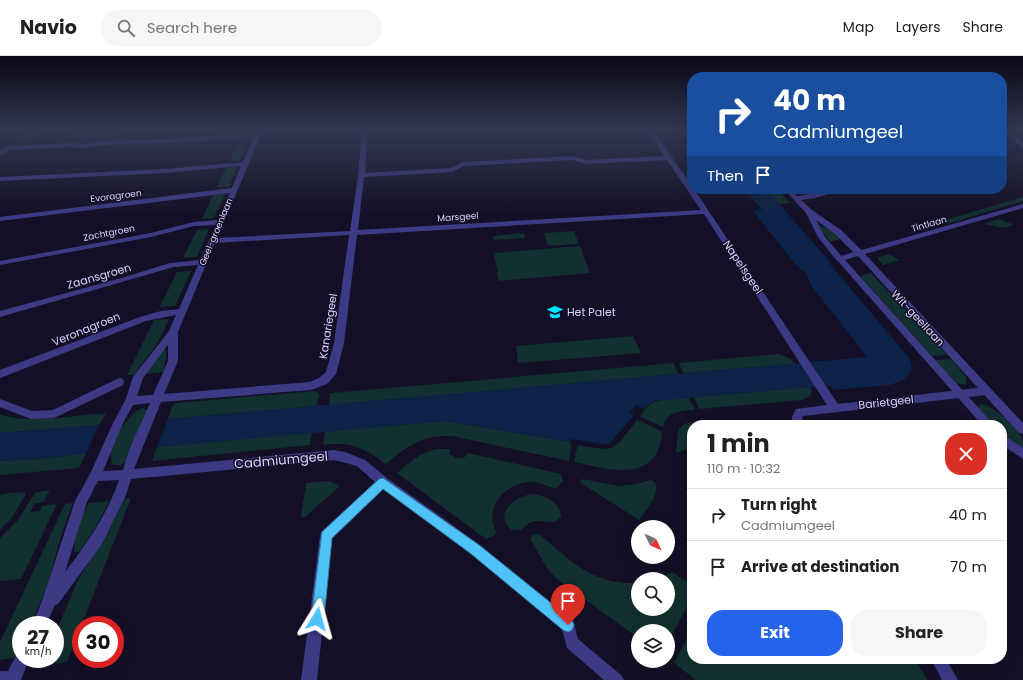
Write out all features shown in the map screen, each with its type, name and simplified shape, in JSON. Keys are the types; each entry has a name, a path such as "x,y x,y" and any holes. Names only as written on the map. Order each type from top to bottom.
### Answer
{"street":[{"name":"Geel-groenlaan","path":"43,616 49,603 66,543 79,508 118,423 130,401 138,377 173,332 248,158"},
{"name":"Kanariegeel","path":"158,399 248,390 312,386 323,381 331,374 339,343 362,158"},
{"path":"360,175 452,170 463,164 572,158"},
{"path":"574,158 586,162 665,158"},
{"name":"Napelsgeel","path":"667,158 687,186"},
{"path":"0,179 165,171 246,164"},
{"name":"Evoragroen","path":"0,219 234,190"},
{"name":"Napelsgeel","path":"693,194 805,360 835,408"},
{"name":"Wit-geellaan","path":"792,194 809,212 838,232 860,254 1023,430"},
{"path":"795,198 823,194"},
{"name":"Tintlaan","path":"840,259 1023,206"},
{"name":"Marsgeel","path":"212,241 706,212"},
{"name":"Wit-geellaan","path":"809,212 816,230 829,247 984,420"},
{"name":"Zachtgroen","path":"0,263 151,235 194,224 221,222"},
{"name":"Zaansgroen","path":"0,314 128,280 173,265 203,262"},
{"name":"Veronagroen","path":"0,374 142,319 182,311"},
{"name":"Geel-groenlaan","path":"49,603 97,540 120,495 126,475 173,361 173,332"},
{"path":"0,403 31,415 54,414 119,382"},
{"name":"Barietgeel","path":"796,420 796,417 800,412 986,391"},
{"path":"130,401 158,399"},
{"path":"1007,443 1023,454"},
{"name":"Cadmiumgeel","path":"126,475 334,455 345,457 361,463 383,482 475,549 568,625 572,643 616,680"},
{"path":"95,476 126,475"},
{"path":"309,680 326,536 383,482"},
{"path":"941,664 950,680"},
{"path":"9,679 16,668"}],"green space":[{"path":"231,158 241,158 240,161 230,161"},
{"path":"237,167 229,187 217,187 226,168"},
{"path":"225,194 214,218 202,219 213,195"},
{"path":"770,194 782,194 790,203 779,204"},
{"path":"1023,197 1023,201 947,224 942,221"},
{"path":"1000,219 1014,225 1003,228 984,224"},
{"path":"820,225 832,231 840,239 830,242 819,227"},
{"path":"209,229 197,257 183,258 197,230"},
{"path":"574,231 579,244 548,246 544,233"},
{"path":"524,233 525,238 494,240 493,236"},
{"path":"580,246 590,273 499,281 494,253"},
{"path":"888,254 900,260 883,265 877,258"},
{"path":"191,271 175,306 160,307 177,272"},
{"path":"871,273 947,355 932,356 860,276"},
{"path":"169,319 158,342 134,375 127,375 154,320"},
{"path":"633,336 641,353 518,363 516,346"},
{"path":"164,350 166,351 166,359 163,372 145,374"},
{"path":"779,354 791,359 795,364 683,373 679,363"},
{"path":"951,359 966,377 966,385 956,383 935,360"},
{"path":"674,363 678,374 329,405 330,394 332,393"},
{"path":"809,387 812,391 810,396 802,400 699,409 694,397"},
{"path":"315,391 320,394 316,406 168,419 172,407 176,403"},
{"path":"689,398 695,410 679,412 671,415 663,427 639,416 644,410 655,402 667,399"},
{"path":"981,404 993,409 1006,418 1012,424 1021,436 1023,441 1023,450 1007,437 1007,420 989,420 979,409 978,405"},
{"path":"143,408 147,411 126,461 121,465 114,465 111,459 111,452 118,434 130,417"},
{"path":"106,413 99,425 0,433 0,414 24,419 38,419"},
{"path":"636,419 662,432 659,449 652,460 642,466 630,470 602,468 574,462 578,443"},
{"path":"446,421 572,442 569,461 452,436 432,437 416,442 401,451 386,464 357,447 341,444 323,445 325,431"},
{"path":"687,423 687,449 676,453 679,430 681,426"},
{"path":"312,432 310,445 152,461 157,447"},
{"path":"436,449 450,449 450,454 456,458 464,458 468,453 561,474 563,481 556,489 541,483 532,482 513,486 505,492 494,506 492,515 493,524 497,534 486,539 397,473 420,455"},
{"path":"86,453 79,468 0,475 0,461 40,459"},
{"path":"583,479 619,486 651,480 655,483 656,488 653,500 639,520 580,481"},
{"path":"329,481 340,486 305,517 301,517 306,483"},
{"path":"50,490 43,502 34,504 30,512 40,511 42,506 57,504 21,579 0,581 0,538 18,520 35,493"},
{"path":"25,492 25,496 10,520 0,530 0,495"},
{"path":"533,494 542,496 552,501 558,507 561,517 555,522 537,521 530,523 521,530 512,530 506,524 504,518 505,512 513,502 519,498"},
{"path":"131,498 85,616 72,616 72,649 67,662 64,662 64,616 63,616 78,580 110,528 124,499"},
{"path":"109,501 92,533 79,552 74,552 78,526 89,503"},
{"path":"73,503 63,530 46,590 34,616 12,616 65,504"},
{"path":"533,535 540,535 575,564 600,578 631,583 631,616 675,616 675,574 687,582 687,607 675,629 675,624 631,624 631,633 557,579 547,568 530,539"},
{"path":"12,617 12,658 0,660 0,642"},
{"path":"687,638 687,664 918,664 927,680 696,680 675,664"}],"water":[{"path":"749,194 770,194 831,263 829,263 910,359 912,369 906,379 890,385 833,390 831,386 809,387 654,401 646,406 636,419 610,446 601,447 446,421 157,447 168,419 867,357 810,284 807,274 795,264 753,211 762,210"},
{"path":"99,425 86,453 40,459 0,461 0,433"}],"pier":[{"path":"636,405 645,410 619,443 611,448 602,449 570,444 571,439 608,445 634,415 629,412"}],"place":[{"name":"Het Palet","path":"555,312"}],"route":[{"path":"317,619 326,536 383,482 475,549 568,625"}]}
